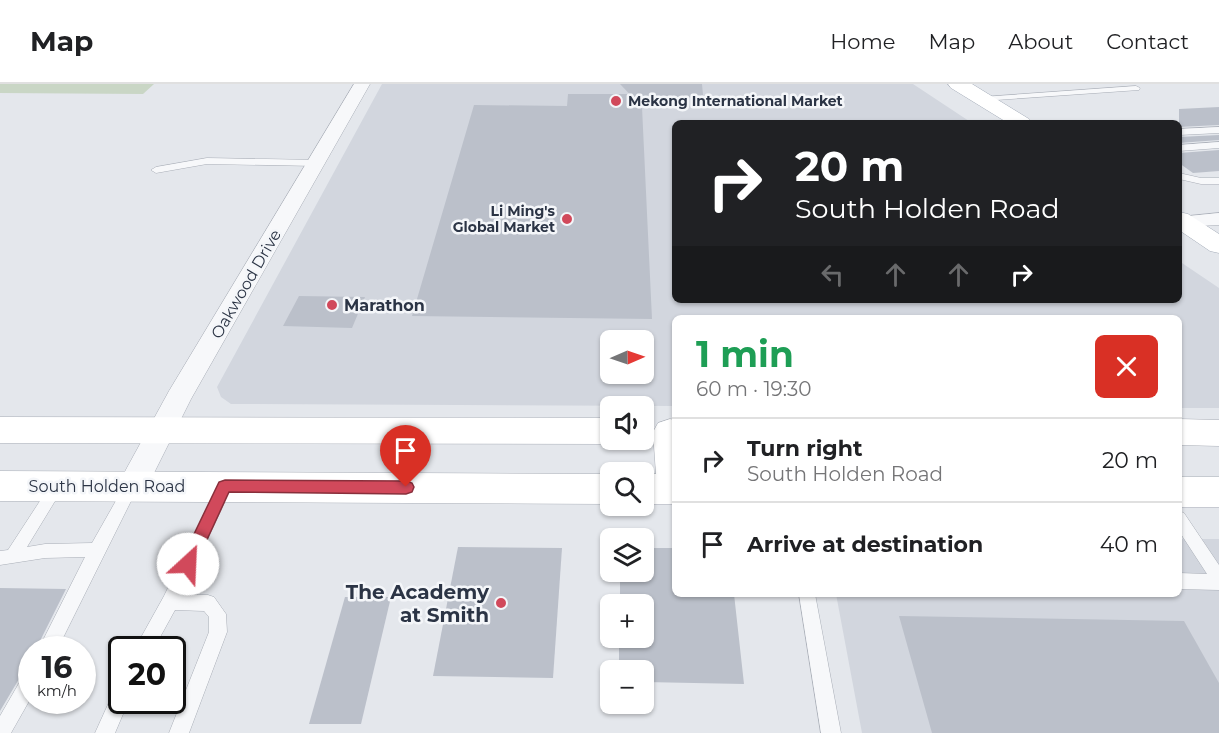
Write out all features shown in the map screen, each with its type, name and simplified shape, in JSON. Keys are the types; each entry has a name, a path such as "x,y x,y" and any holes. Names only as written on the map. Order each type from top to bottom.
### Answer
{"main road":[{"path":"958,84 1017,120"},
{"path":"1182,222 1219,245"},
{"path":"0,430 600,431"},
{"path":"663,432 672,475"},
{"path":"1182,432 1219,433"},
{"name":"South Holden Road","path":"0,486 600,489"},
{"path":"654,489 672,489"},
{"path":"1182,492 1219,492"}],"street":[{"name":"Oakwood Drive","path":"132,486 160,430 362,84"},
{"path":"1182,221 1219,219"}],"lane":[{"path":"1037,84 1050,94"},
{"path":"982,99 1136,88"},
{"path":"1182,132 1219,130"},
{"path":"1182,148 1219,145"},
{"path":"156,170 207,161 317,163"},
{"path":"1182,177 1201,181 1219,181"},
{"path":"7,556 57,486"},
{"path":"55,636 95,549 132,486"},
{"path":"151,636 170,602 225,486"},
{"path":"1182,523 1219,581"},
{"path":"7,556 95,549"},
{"path":"1182,581 1219,581"},
{"path":"808,597 831,733"},
{"path":"170,602 208,603 217,614 218,623 218,632 179,733"},
{"path":"1,733 18,702"},
{"path":"105,733 114,714"}],"shaded area":[{"path":"382,84 913,84 967,120 672,120 672,303 1182,303 1182,263 1219,288 1219,408 1182,408 1182,315 672,315 672,406 654,406 654,396 600,396 600,406 231,404 221,397 217,387"},
{"path":"1182,539 1219,539 1219,733 862,733 837,597 1182,597"}],"green space":[{"path":"0,84 154,84 143,94 0,93"}],"building":[{"path":"620,84 702,84 703,95 642,107"},
{"path":"568,94 630,94 642,107 652,319 412,316 474,105 567,106"},
{"path":"1219,107 1219,125 1182,127 1182,120 1179,120 1179,109"},
{"path":"1219,135 1219,140 1182,143 1182,137"},
{"path":"1219,150 1219,171 1193,173 1182,165 1182,153"},
{"path":"299,296 365,297 352,328 283,326"},
{"path":"458,547 562,548 553,678 433,676"},
{"path":"654,548 672,548 672,597 734,597 744,684 654,682 654,660 619,660 619,648 654,648 654,594 620,594 620,582 654,582"},
{"path":"0,588 66,589 42,636 18,636 18,681 0,711"},
{"path":"345,597 391,597 361,724 309,724"},
{"path":"899,616 1184,621 1219,683 1219,733 932,733"}],"place":[{"name":"Mekong International Market","path":"616,101"},
{"name":"Li Ming's Global Market","path":"567,219"},
{"name":"Marathon","path":"332,305"},
{"name":"The Academy at Smith","path":"501,603"}],"route":[{"path":"188,564 225,486 406,487"}]}
